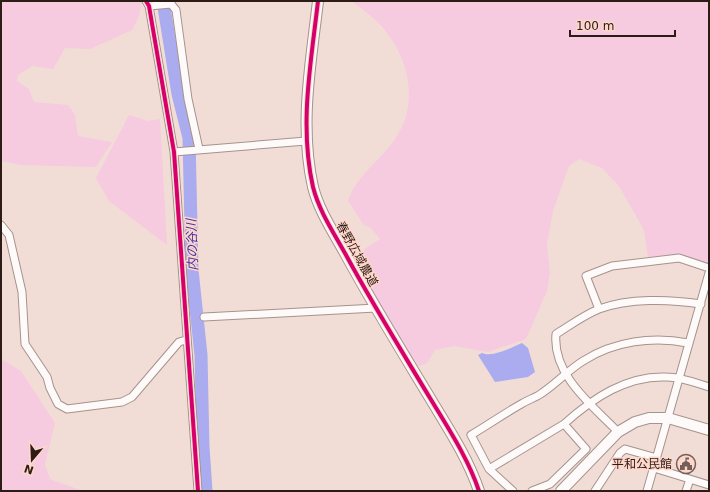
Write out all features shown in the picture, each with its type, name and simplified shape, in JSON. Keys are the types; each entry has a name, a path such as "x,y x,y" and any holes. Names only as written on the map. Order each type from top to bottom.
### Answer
{"street":[{"name":"春野広域農道","path":"318,1 307,94 306,141 314,189 323,212 376,308 454,438 474,476 479,491"},
{"path":"197,149 188,99 176,10 170,3 150,5 176,152 186,340 198,491"},
{"path":"176,152 197,149 306,141"},
{"path":"1,225 9,235 22,292 25,344 47,377 50,388 58,404 67,408 122,402 132,397 179,342 186,340"},
{"path":"599,309 586,276 612,266 679,258 709,268"},
{"path":"647,491 709,273"},
{"path":"618,432 565,375 555,343 556,334 599,309 619,304 656,300 678,300 701,304"},
{"path":"204,317 376,308"},
{"path":"513,491 489,469 471,435 524,402 539,395 583,361 621,344 646,340 673,340 688,343"},
{"path":"489,469 564,424 590,403 624,383 647,378 667,377 679,378 709,387"},
{"path":"561,491 618,432 635,422 649,418 668,418 709,430"},
{"path":"532,491 550,484 586,449 564,424"},
{"path":"595,491 620,453 625,449 657,458"},
{"path":"654,468 709,484"},
{"path":"686,491 690,479"}],"shaded area":[{"path":"1,1 142,1 139,16 132,30 90,49 65,48 53,69 32,66 18,75 17,81 29,89 34,102 68,105 75,115 78,136 112,142 96,167 21,165 1,161"},
{"path":"352,1 709,1 709,265 679,255 648,257 644,230 619,186 602,168 579,159 569,166 553,211 547,244 550,273 547,291 526,339 488,352 454,346 435,350 427,363 419,366 405,353 353,260 366,248 380,239 371,228 364,225 348,201 362,176 395,139 407,112 409,97 405,68 393,41 377,22"},
{"path":"129,115 148,121 160,119 167,245 109,201 96,178"},
{"path":"1,359 21,371 55,423 45,464 50,479 83,491 1,491"}],"water":[{"path":"522,343 528,348 535,372 528,377 495,382 478,355 482,353 497,353"}],"waterway":[{"name":"内の谷川","path":"163,1 178,94 189,138 192,270 201,355 203,447 206,491"}],"cycle path":[{"path":"146,1 149,6 174,152 198,491"},
{"path":"318,1 310,71 307,117 309,164 313,187 327,222 366,291 457,443 479,491"}],"place":[{"name":"平和公民館","path":"686,464"}]}
